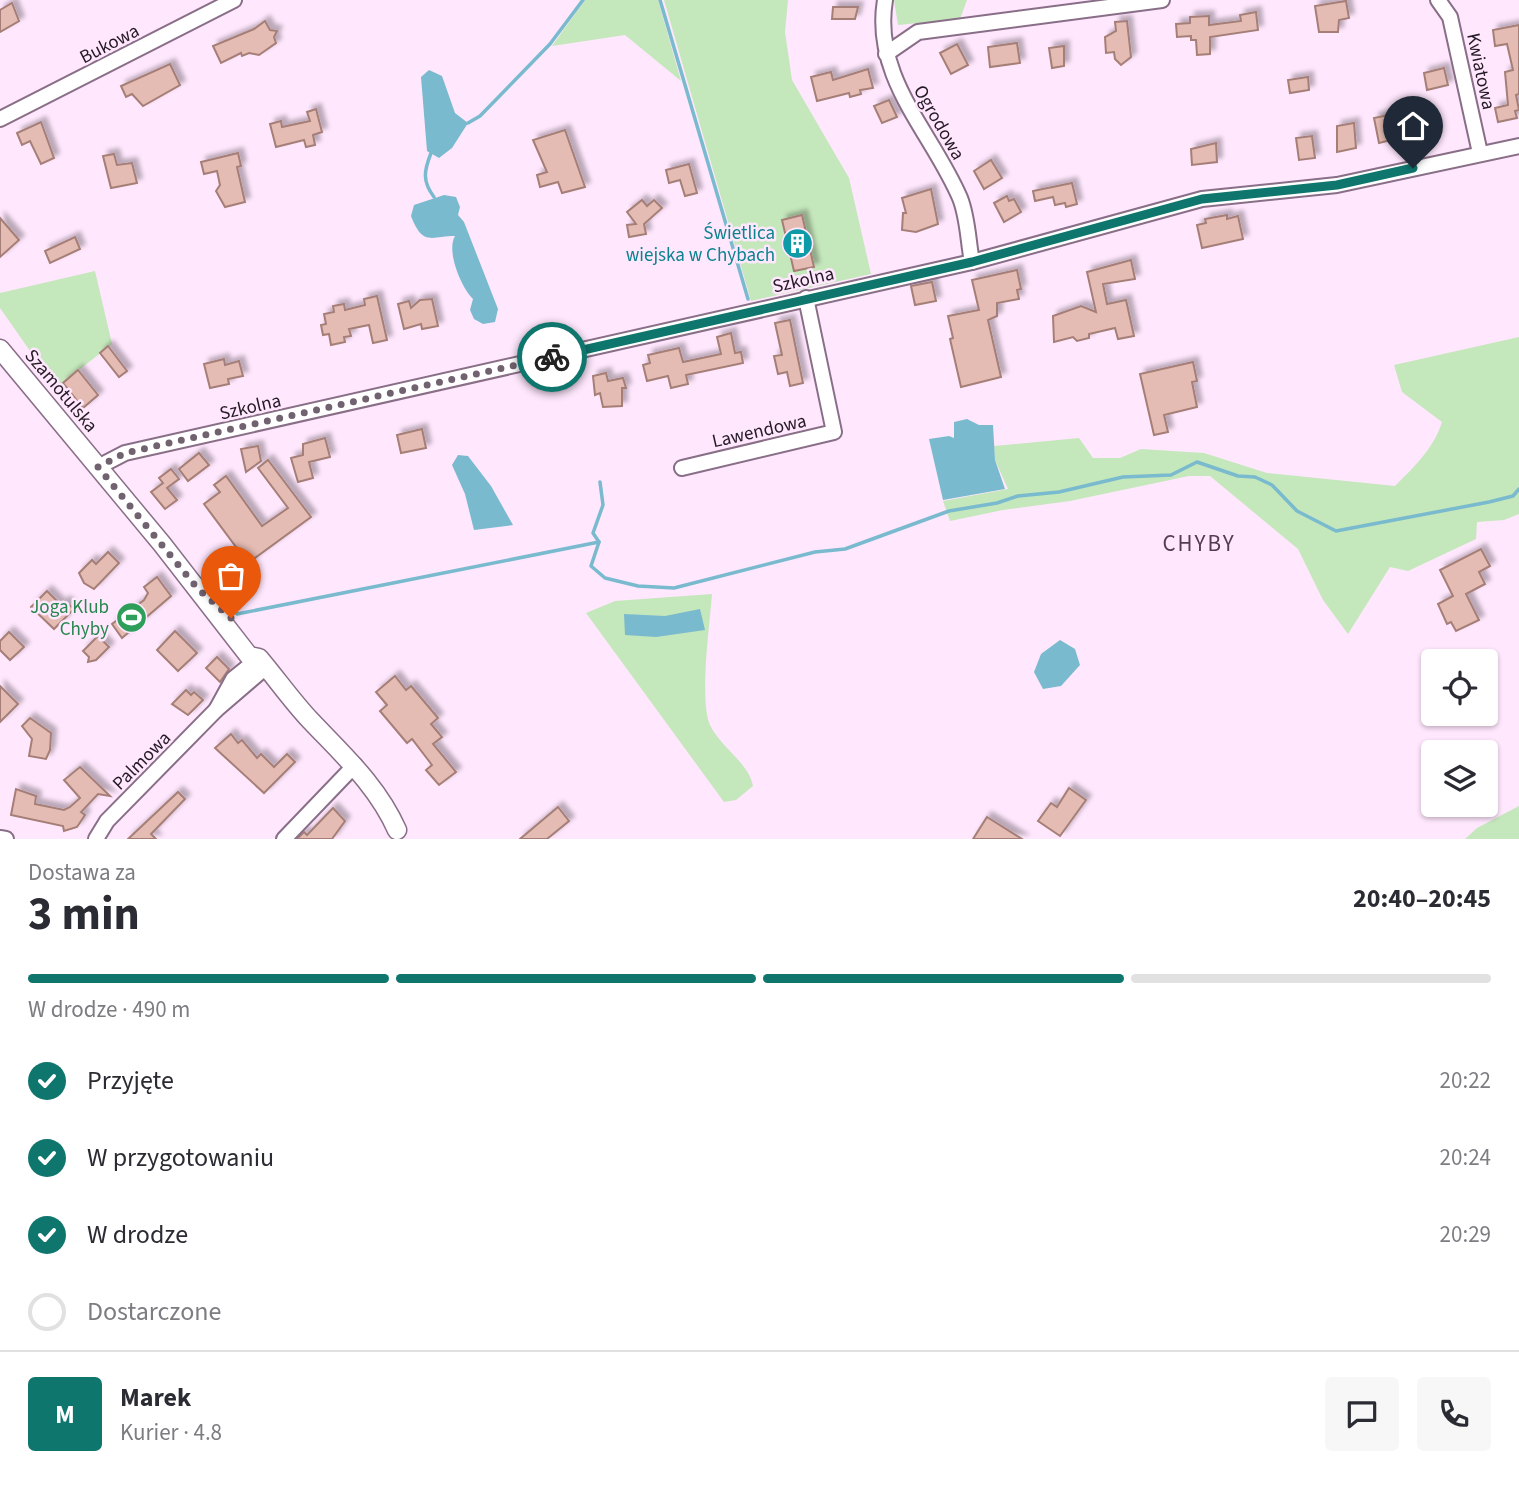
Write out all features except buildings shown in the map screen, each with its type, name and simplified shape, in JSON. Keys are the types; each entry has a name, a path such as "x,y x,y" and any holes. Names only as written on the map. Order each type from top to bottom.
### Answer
{"street":[{"name":"Bukowa","path":"0,119 234,0"},
{"name":"Ogrodowa","path":"885,0 883,29 886,54 898,88 959,197 972,262"},
{"path":"886,54 918,32 1162,0"},
{"name":"Kwiatowa","path":"1438,0 1450,17 1480,153"},
{"name":"Szkolna","path":"98,467 125,453 972,262 1202,199 1337,185 1519,146"},
{"name":"Lawendowa","path":"682,468 834,432 806,298"},
{"name":"Szamotulska","path":"2,356 198,589 243,630 256,646 263,663 311,720 326,748 351,770 401,834"},
{"name":"Palmowa","path":"96,839 107,821 216,710 233,680 263,663"},
{"path":"284,839 351,770"},
{"path":"0,838 6,839"}],"green space":[{"path":"585,0 658,0 681,81 625,35 552,46"},
{"path":"664,0 788,0 785,32 792,80 849,178 871,274 751,301"},
{"path":"894,0 967,0 960,19 898,25"},
{"path":"95,271 112,344 56,388 0,308 0,293"},
{"path":"1519,337 1519,514 1504,520 1477,522 1476,539 1408,571 1390,567 1348,634 1323,600 1298,549 1210,476 1189,476 1070,501 1003,510 950,521 943,501 1008,489 995,460 994,446 1079,438 1093,458 1120,458 1141,449 1204,453 1267,473 1395,486 1429,449 1442,422 1402,392 1394,365"},
{"path":"712,594 705,680 707,713 715,733 746,770 753,786 736,800 724,802 586,613 615,601"},
{"path":"1519,806 1519,839 1465,839 1477,828"}],"water":[{"path":"429,70 442,76 455,113 468,123 452,148 439,158 427,151 421,77"},
{"path":"444,195 456,197 460,207 458,215 464,222 498,309 495,322 483,324 474,319 470,310 473,299 460,278 454,259 452,250 455,236 428,238 415,226 411,216 414,205"},
{"path":"967,419 979,425 993,425 995,460 1005,489 943,500 929,439 949,436 954,438 954,422"},
{"path":"458,455 468,456 491,486 513,525 474,530 465,494 452,465"},
{"path":"700,609 705,630 656,637 625,635 624,614 665,616"},
{"path":"1060,640 1075,649 1080,665 1061,686 1043,689 1034,672 1041,654"}],"waterway":[{"path":"468,123 480,116 550,44 583,0"},
{"path":"660,0 748,299"},
{"path":"431,153 425,176 427,186 434,197"},
{"path":"600,482 603,505 593,533 599,542 591,566 605,578 638,586 674,588 815,552 845,549 949,511 997,503 1018,496 1059,492 1123,477 1171,475 1197,462 1238,476 1255,477 1272,485 1297,511 1336,531 1489,502 1513,496 1519,489"},
{"path":"237,614 599,542"}],"way so far":[{"path":"231,618 211,597 198,589 98,467 125,453 552,357"}],"place":[{"name":"Świetlica wiejska w Chybach","path":"798,243"},
{"name":"Joga Klub Chyby","path":"132,617"}],"district":[{"name":"CHYBY","path":"1199,543"}],"route":[{"path":"552,357 972,262 1202,199 1337,185 1413,168"}]}
